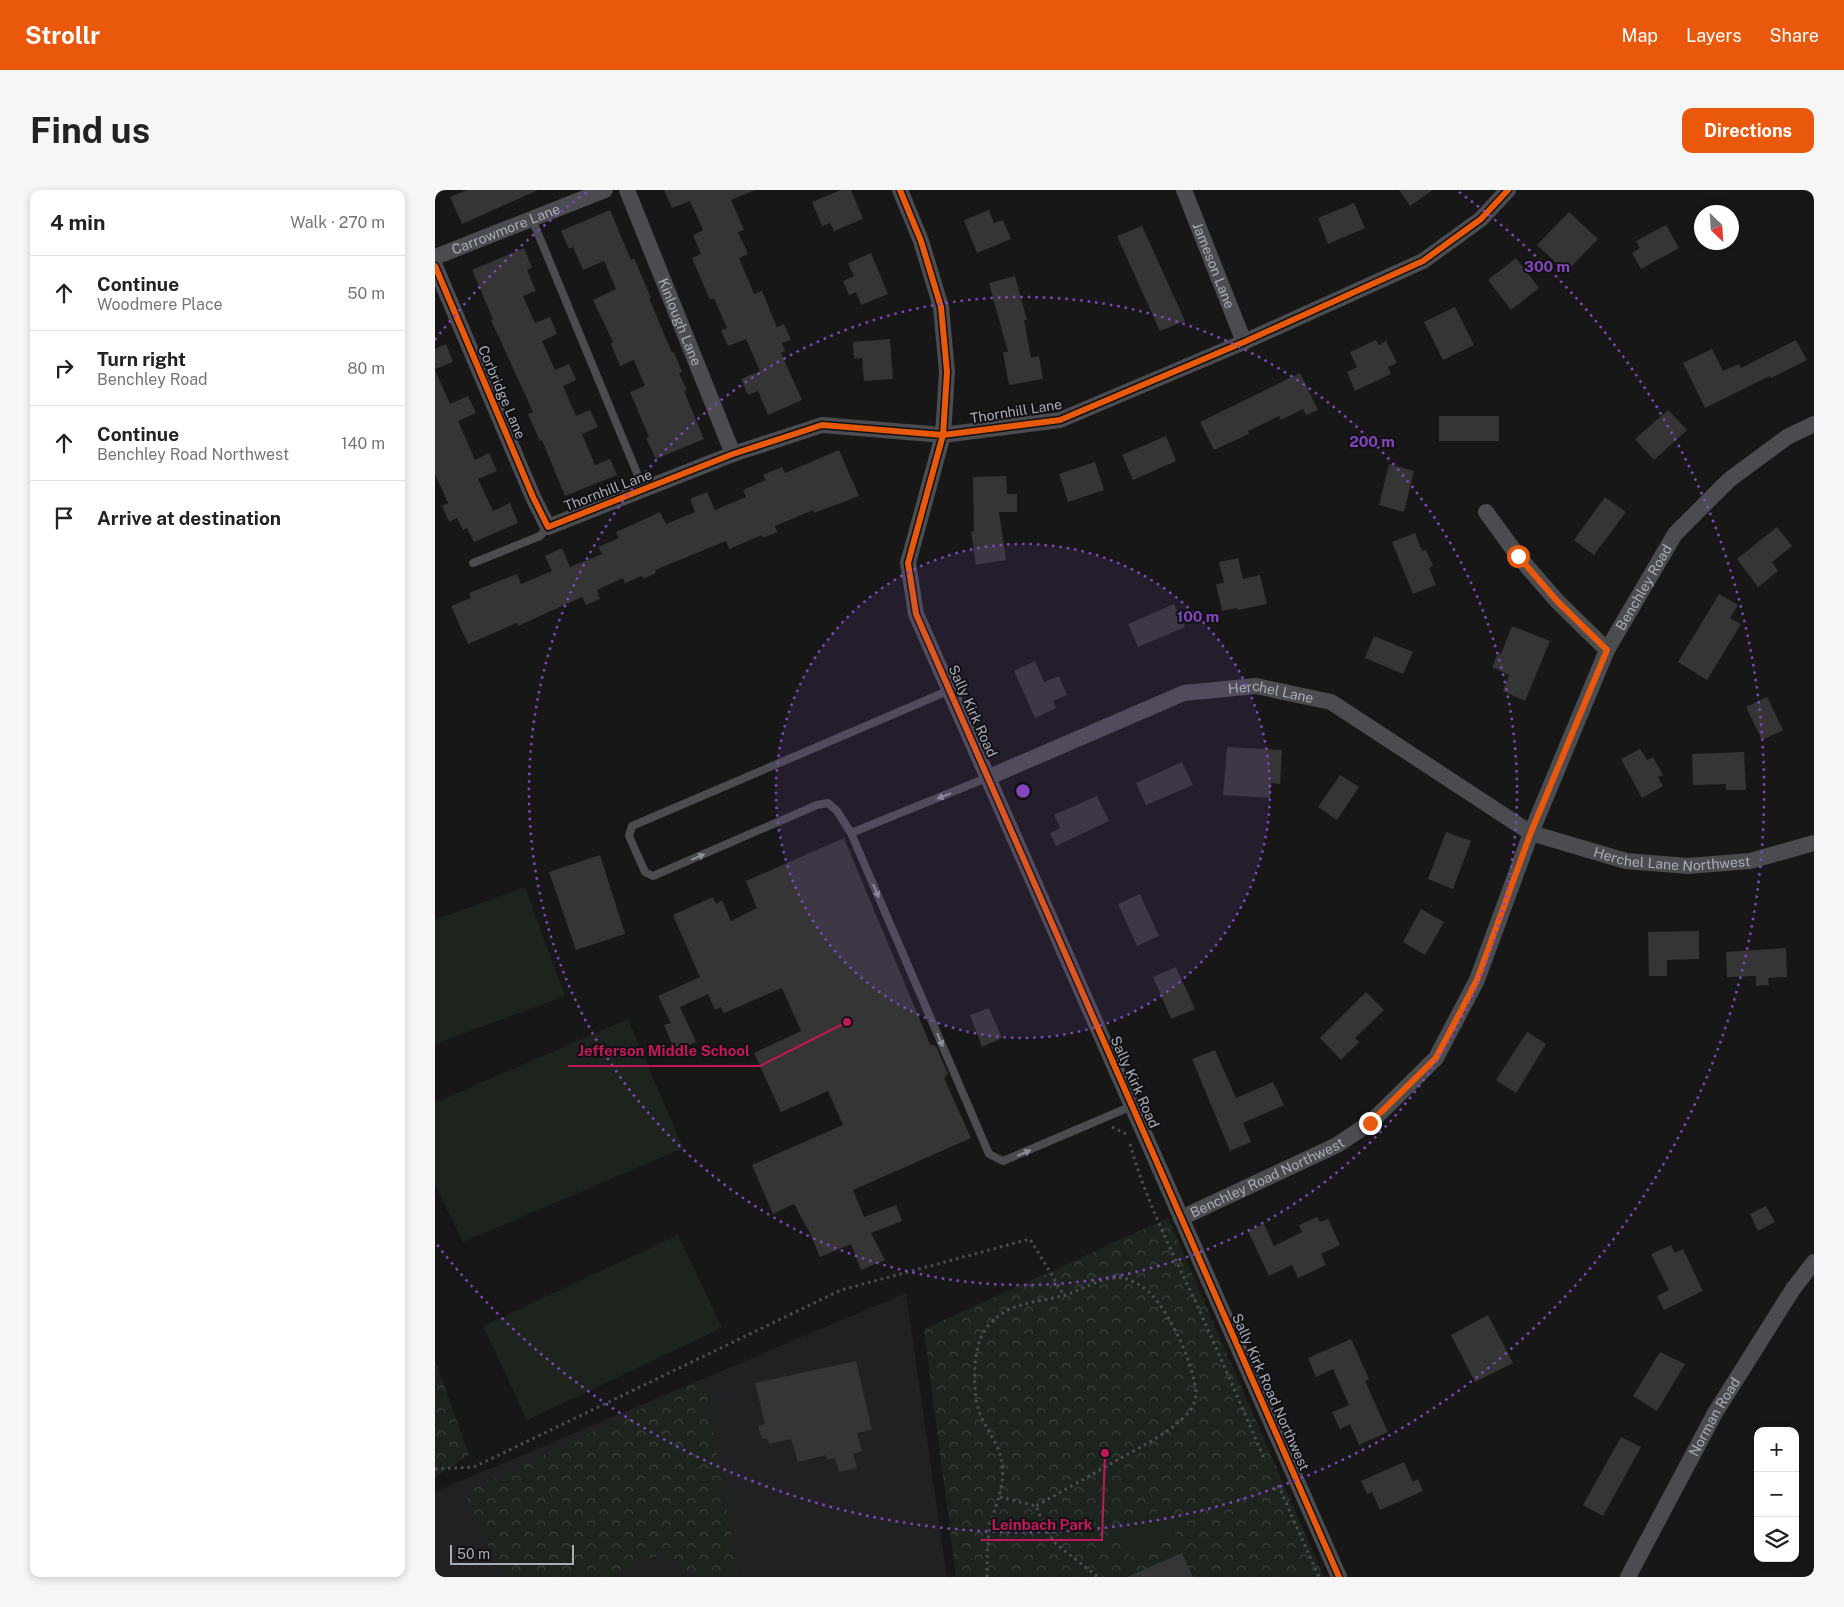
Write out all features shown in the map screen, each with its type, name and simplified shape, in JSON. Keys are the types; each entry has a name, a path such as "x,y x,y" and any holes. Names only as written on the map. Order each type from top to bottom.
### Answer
{"street":[{"name":"Carrowmore Lane","path":"435,257 605,190"},
{"name":"Kinlough Lane","path":"627,190 733,454"},
{"name":"Sally Kirk Road","path":"900,190 921,241 941,307 947,372 943,435 908,563 916,614 1181,1218"},
{"name":"Jameson Lane","path":"1184,190 1244,342"},
{"name":"Thornhill Lane","path":"548,527 733,454 822,425 943,435 1059,420 1244,342 1423,261 1481,219 1507,190"},
{"name":"Corbridge Lane","path":"435,266 529,488 548,527"},
{"name":"Benchley Road","path":"1531,832 1607,650 1675,534 1729,480 1787,437 1814,424"},
{"path":"1486,512 1518,556 1557,601 1607,650"},
{"name":"Herchel Lane","path":"989,777 1184,693 1256,686 1331,702 1531,832"},
{"name":"Herchel Lane Northwest","path":"1531,832 1625,861 1688,866 1750,861 1814,843"},
{"name":"Benchley Road Northwest","path":"1181,1218 1337,1145 1370,1123 1436,1058 1477,980 1531,832"},
{"name":"Sally Kirk Road Northwest","path":"1181,1218 1339,1577"},
{"name":"Norman Road","path":"1628,1577 1715,1413 1793,1289 1814,1262"}],"lane":[{"path":"532,219 645,490"},
{"path":"473,563 540,536 548,527"},
{"path":"950,690 632,826 629,836 645,872 653,876 817,805 828,803 837,811 851,833 989,1154 1003,1161 1132,1106"},
{"path":"851,833 989,777"}],"path":[{"path":"1103,1130 1113,1126 1127,1134 1134,1158 1165,1236 1208,1328 1265,1461"},
{"path":"435,1469 474,1467 841,1290 1030,1239 1063,1295"},
{"path":"987,1577 989,1531 1000,1497 1003,1479 1002,1461 979,1411 977,1401 975,1380 980,1339 991,1322 1006,1311 1021,1305 1063,1295 1099,1281 1116,1277 1139,1284 1152,1295 1179,1339 1190,1364 1196,1395 1193,1406 1187,1415 1175,1425 1036,1506 1000,1497"},
{"path":"1278,1484 1319,1577"},
{"path":"1036,1506 1045,1530 1056,1544 1098,1577"}],"shaded area":[{"path":"906,1293 947,1577 435,1577 435,1492"}],"green space":[{"path":"525,887 565,996 435,1044 435,920"},
{"path":"628,1019 683,1148 463,1242 435,1185 435,1103"},
{"path":"1168,1218 1324,1577 956,1577 924,1329"},
{"path":"678,1235 722,1328 527,1420 483,1326"},
{"path":"435,1360 469,1455 435,1477"},
{"path":"704,1379 739,1577 700,1577 658,1555 605,1577 503,1577 464,1493"},
{"path":"1163,1509 1176,1536 1130,1557 1117,1530"}],"building":[{"path":"467,190 538,190 462,224 450,197"},
{"path":"664,190 755,190 731,200 744,230 738,232 748,254 739,258 754,294 762,291 777,327 784,324 791,340 782,343 785,351 781,353 802,400 768,415 758,391 748,395 741,379 760,371 746,339 728,346 721,330 727,328 714,298 710,300 692,258 701,254 693,235 703,230 690,201 672,208"},
{"path":"841,190 851,190 863,219 834,231 830,223 822,226 812,202"},
{"path":"1399,190 1433,190 1410,206"},
{"path":"1354,203 1365,228 1328,244 1318,218"},
{"path":"610,210 631,260 634,258 672,353 674,352 682,372 679,373 687,390 684,391 704,439 656,459 646,438 649,437 630,392 645,386 634,360 620,366 611,344 613,342 593,300 616,289 604,261 583,270 573,247 569,249 561,231"},
{"path":"989,210 994,223 1003,220 1011,239 977,253 964,220"},
{"path":"1569,212 1598,239 1566,272 1537,245"},
{"path":"1666,225 1679,248 1641,269 1632,253 1640,248 1636,241"},
{"path":"1142,226 1185,321 1160,331 1117,236"},
{"path":"524,248 532,268 527,270 536,291 523,296 535,323 550,317 557,334 542,341 555,370 569,364 576,380 563,386 576,416 590,410 598,427 582,434 595,465 610,459 617,475 565,496 542,440 540,441 528,414 533,412 491,320 493,319 472,270"},
{"path":"871,253 888,294 861,305 856,292 849,295 843,281 854,276 848,263"},
{"path":"1516,258 1539,288 1511,310 1488,280"},
{"path":"1015,276 1027,320 1024,320 1031,358 1039,356 1043,379 1009,385 1003,352 1008,352 989,283"},
{"path":"1455,307 1474,345 1443,360 1424,322"},
{"path":"890,339 893,379 864,381 862,358 854,359 853,342"},
{"path":"1376,340 1379,345 1386,341 1397,363 1388,367 1391,374 1355,391 1347,372 1357,367 1350,352"},
{"path":"1796,340 1807,360 1705,408 1683,363 1712,349 1723,371 1739,364 1741,368"},
{"path":"446,344 453,362 435,369 435,349"},
{"path":"435,370 450,404 468,396 476,413 458,421 475,460 489,453 497,471 478,479 493,511 510,503 518,523 474,542 467,528 463,530 457,518 449,522 442,506 448,503 435,474"},
{"path":"1300,373 1318,410 1306,415 1303,409 1281,420 1279,416 1248,431 1249,434 1214,450 1200,422"},
{"path":"1668,410 1687,430 1654,460 1635,439"},
{"path":"1439,416 1499,416 1499,441 1439,441"},
{"path":"1166,436 1176,461 1133,480 1122,455"},
{"path":"839,450 859,496 814,513 813,510 775,526 777,532 763,538 762,535 729,549 726,541 655,570 656,573 643,579 642,576 625,583 623,578 597,590 600,599 586,605 582,597 518,626 517,623 468,644 451,606 471,598 469,593 517,574 521,584 552,571 545,556 562,548 570,567 602,554 598,547 619,538 616,532 660,512 666,524 695,512 690,499 707,492 715,510 746,497 743,490 766,480 763,475 782,467 785,473"},
{"path":"1095,462 1104,490 1068,502 1059,474"},
{"path":"1389,464 1414,471 1404,512 1379,505"},
{"path":"1006,476 1007,494 1017,494 1017,512 999,512 1006,560 976,565 971,532 974,531 973,477"},
{"path":"1605,497 1626,512 1594,555 1574,540"},
{"path":"1777,527 1792,546 1772,562 1778,571 1758,587 1737,559"},
{"path":"1415,533 1422,551 1426,550 1433,566 1429,568 1436,585 1413,594 1392,542"},
{"path":"1238,558 1243,579 1260,575 1267,604 1222,611 1216,584 1224,583 1219,562"},
{"path":"1719,594 1738,605 1730,618 1741,624 1707,680 1678,662"},
{"path":"1174,604 1185,627 1138,647 1128,624"},
{"path":"1512,626 1550,641 1525,701 1503,691 1509,675 1492,667 1498,653 1501,654"},
{"path":"1374,636 1413,652 1403,674 1365,658"},
{"path":"1035,661 1044,682 1059,676 1067,695 1053,701 1056,708 1035,718 1014,671"},
{"path":"1767,697 1783,730 1762,740 1746,707"},
{"path":"1227,747 1282,750 1280,784 1271,783 1270,798 1223,795"},
{"path":"1640,749 1647,760 1653,757 1663,775 1658,777 1663,786 1642,798 1621,759"},
{"path":"1744,752 1746,790 1726,790 1726,784 1693,785 1692,754"},
{"path":"1182,762 1193,785 1146,805 1136,783"},
{"path":"1340,775 1359,787 1337,820 1318,807"},
{"path":"1097,796 1109,821 1056,846 1050,833 1060,828 1054,815"},
{"path":"1446,832 1471,841 1453,889 1428,879"},
{"path":"844,838 930,1044 936,1046 948,1074 944,1078 971,1138 853,1190 864,1217 896,1205 902,1221 871,1233 885,1260 861,1270 851,1244 820,1257 810,1233 794,1204 773,1214 752,1165 843,1125 828,1091 781,1112 754,1053 801,1031 782,988 724,1013 721,1007 715,1010 708,994 680,1007 696,1042 675,1051 664,1025 671,1023 658,996 700,977 673,915 713,897 716,904 722,900 731,921 757,908 746,881"},
{"path":"600,855 625,934 576,950 549,872"},
{"path":"1140,894 1159,936 1137,946 1118,904"},
{"path":"1421,909 1444,922 1425,955 1403,942"},
{"path":"1699,931 1699,959 1667,960 1667,976 1649,976 1648,932"},
{"path":"1786,948 1787,977 1768,978 1769,985 1756,986 1756,976 1727,977 1726,952"},
{"path":"1176,967 1195,1009 1171,1019 1153,977"},
{"path":"1366,992 1384,1010 1355,1038 1359,1042 1341,1060 1320,1038"},
{"path":"989,1008 1002,1038 982,1047 970,1015"},
{"path":"1527,1032 1546,1044 1516,1093 1496,1080"},
{"path":"1215,1050 1236,1098 1273,1082 1284,1105 1243,1123 1251,1142 1230,1151 1192,1059"},
{"path":"1766,1206 1775,1222 1758,1231 1750,1214"},
{"path":"1317,1217 1320,1222 1328,1219 1340,1245 1321,1254 1326,1265 1298,1278 1292,1265 1269,1276 1248,1231 1264,1224 1274,1246 1302,1232 1299,1225"},
{"path":"1671,1245 1675,1253 1683,1249 1703,1291 1664,1310 1657,1296 1669,1290 1651,1254"},
{"path":"1488,1315 1513,1363 1475,1382 1451,1335"},
{"path":"1351,1339 1369,1379 1365,1381 1388,1432 1359,1445 1350,1424 1340,1429 1332,1412 1349,1405 1333,1369 1316,1377 1308,1358"},
{"path":"1660,1352 1685,1364 1657,1411 1633,1396"},
{"path":"856,1361 872,1430 857,1433 862,1451 853,1454 857,1468 839,1472 835,1458 827,1460 826,1455 798,1462 791,1439 769,1444 767,1438 762,1439 758,1426 765,1424 755,1383"},
{"path":"1621,1437 1641,1447 1603,1516 1583,1505"},
{"path":"1404,1462 1413,1482 1418,1479 1423,1491 1380,1510 1372,1492 1367,1494 1361,1481"},
{"path":"1182,1553 1193,1577 1127,1577"}],"cycle path":[{"path":"900,190 921,241 941,307 947,372 943,435 908,563 916,614 1339,1577"},
{"path":"435,266 533,497 548,527 733,454 822,425 943,435 1060,420 1244,342 1423,261 1481,219 1508,190"}],"place":[{"name":"Jefferson Middle School","path":"847,1022"},
{"name":"Leinbach Park","path":"1105,1453"}],"route":[{"path":"1370,1123 1436,1058 1477,980 1531,832 1607,650 1557,601 1518,556"}]}
